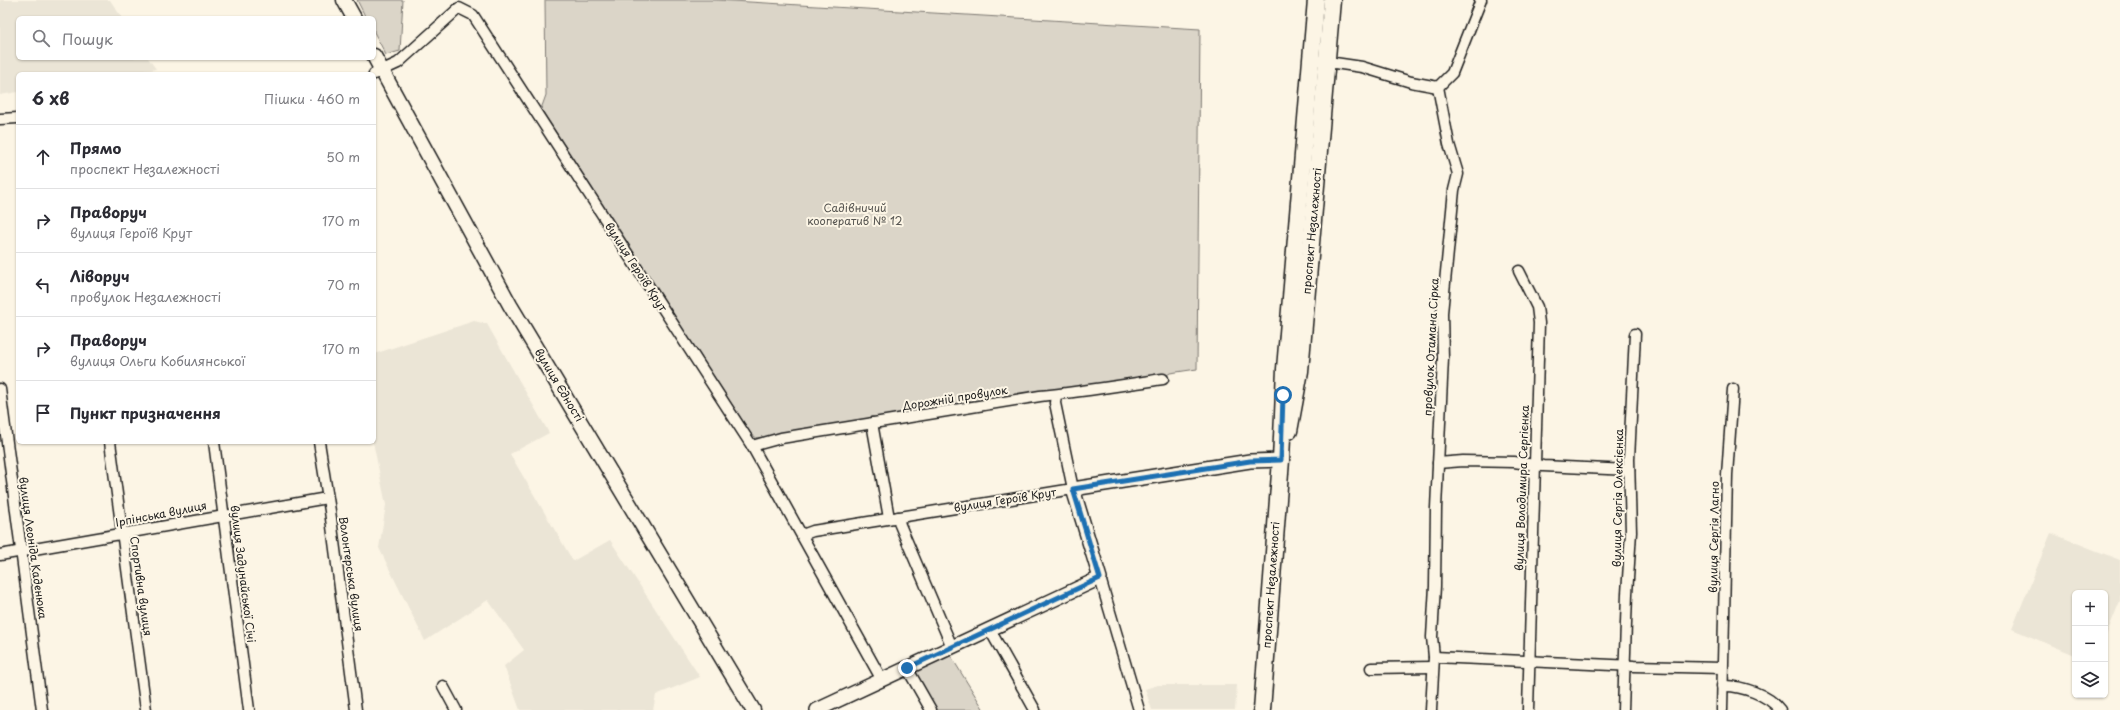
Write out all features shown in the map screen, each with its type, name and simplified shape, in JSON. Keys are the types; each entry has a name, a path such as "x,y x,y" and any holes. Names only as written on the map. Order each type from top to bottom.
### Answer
{"main road":[{"path":"344,0 353,16"},
{"name":"проспект Незалежності","path":"1316,0 1319,61"},
{"name":"проспект Незалежності","path":"1262,710 1281,460 1293,415 1292,376 1319,61 1332,0"},
{"name":"вулиця Єдності","path":"375,60 378,73 510,305 753,710"}],"street":[{"path":"1319,61 1362,67 1411,82 1438,87 1452,73 1481,0"},
{"name":"вулиця Героїв Крут","path":"378,73 398,63 459,8 473,15 752,446 882,680"},
{"name":"провулок Отамана Сірка","path":"1431,710 1440,396 1443,358 1442,313 1454,190 1458,174 1449,144 1438,87"},
{"path":"0,119 16,118"},
{"name":"вулиця Володимира Сергієнка","path":"1518,271 1534,300 1539,315 1528,710"},
{"name":"вулиця Сергія Олексієнка","path":"1623,710 1631,532 1629,470 1634,334"},
{"name":"Дорожній провулок","path":"752,446 781,438 1040,396 1056,395 1077,390 1163,379"},
{"name":"вулиця Леоніда Каденюка","path":"0,389 42,710"},
{"name":"вулиця Сергія Лагно","path":"1722,710 1727,475 1733,389"},
{"path":"1056,395 1055,403 1073,489 1139,710"},
{"path":"872,424 894,518 900,525 952,647"},
{"name":"Спортивна вулиця","path":"110,444 121,534 146,710"},
{"name":"вулиця Задунайської Січі","path":"214,444 249,710"},
{"name":"Волонтерська вулиця","path":"319,444 327,498 332,519 356,710"},
{"name":"вулиця Героїв Крут","path":"802,535 813,531 1250,461 1281,460"},
{"path":"1438,463 1498,461 1535,465 1629,470"},
{"name":"Ірпінська вулиця","path":"0,555 327,498"},
{"path":"817,710 1100,578"},
{"path":"990,630 1035,710"},
{"path":"1370,668 1433,662 1529,661 1722,668"},
{"path":"907,668 931,710"},
{"path":"442,686 456,710"},
{"path":"1722,686 1734,686 1763,696 1770,700 1780,710"}],"shaded area":[{"path":"0,0 110,0 121,16 16,16 16,60 149,60 156,69 137,72 16,72 16,92 0,95"},
{"path":"474,321 487,324 549,433 510,454 573,561 610,540 700,677 656,695 653,710 520,710 504,666 524,650 488,600 425,641 379,548 386,505 373,444 376,444 376,353"},
{"path":"2051,533 2120,560 2120,601 2108,631 2108,590 2072,590 2072,654 2012,629"},
{"path":"1158,685 1237,685 1235,710 1152,710 1145,689"}],"green space":[{"path":"357,0 403,0 400,51 386,55 376,36 376,16 365,16"},
{"name":"Садівничий кооператив № 12","path":"545,0 716,0 1200,29 1197,369 1170,373 1164,377 757,438 751,434 541,109 546,95"},
{"path":"949,653 984,710 933,710 912,671"}],"route":[{"path":"907,668 1100,578 1073,489 1250,461 1281,460 1283,395"}]}
